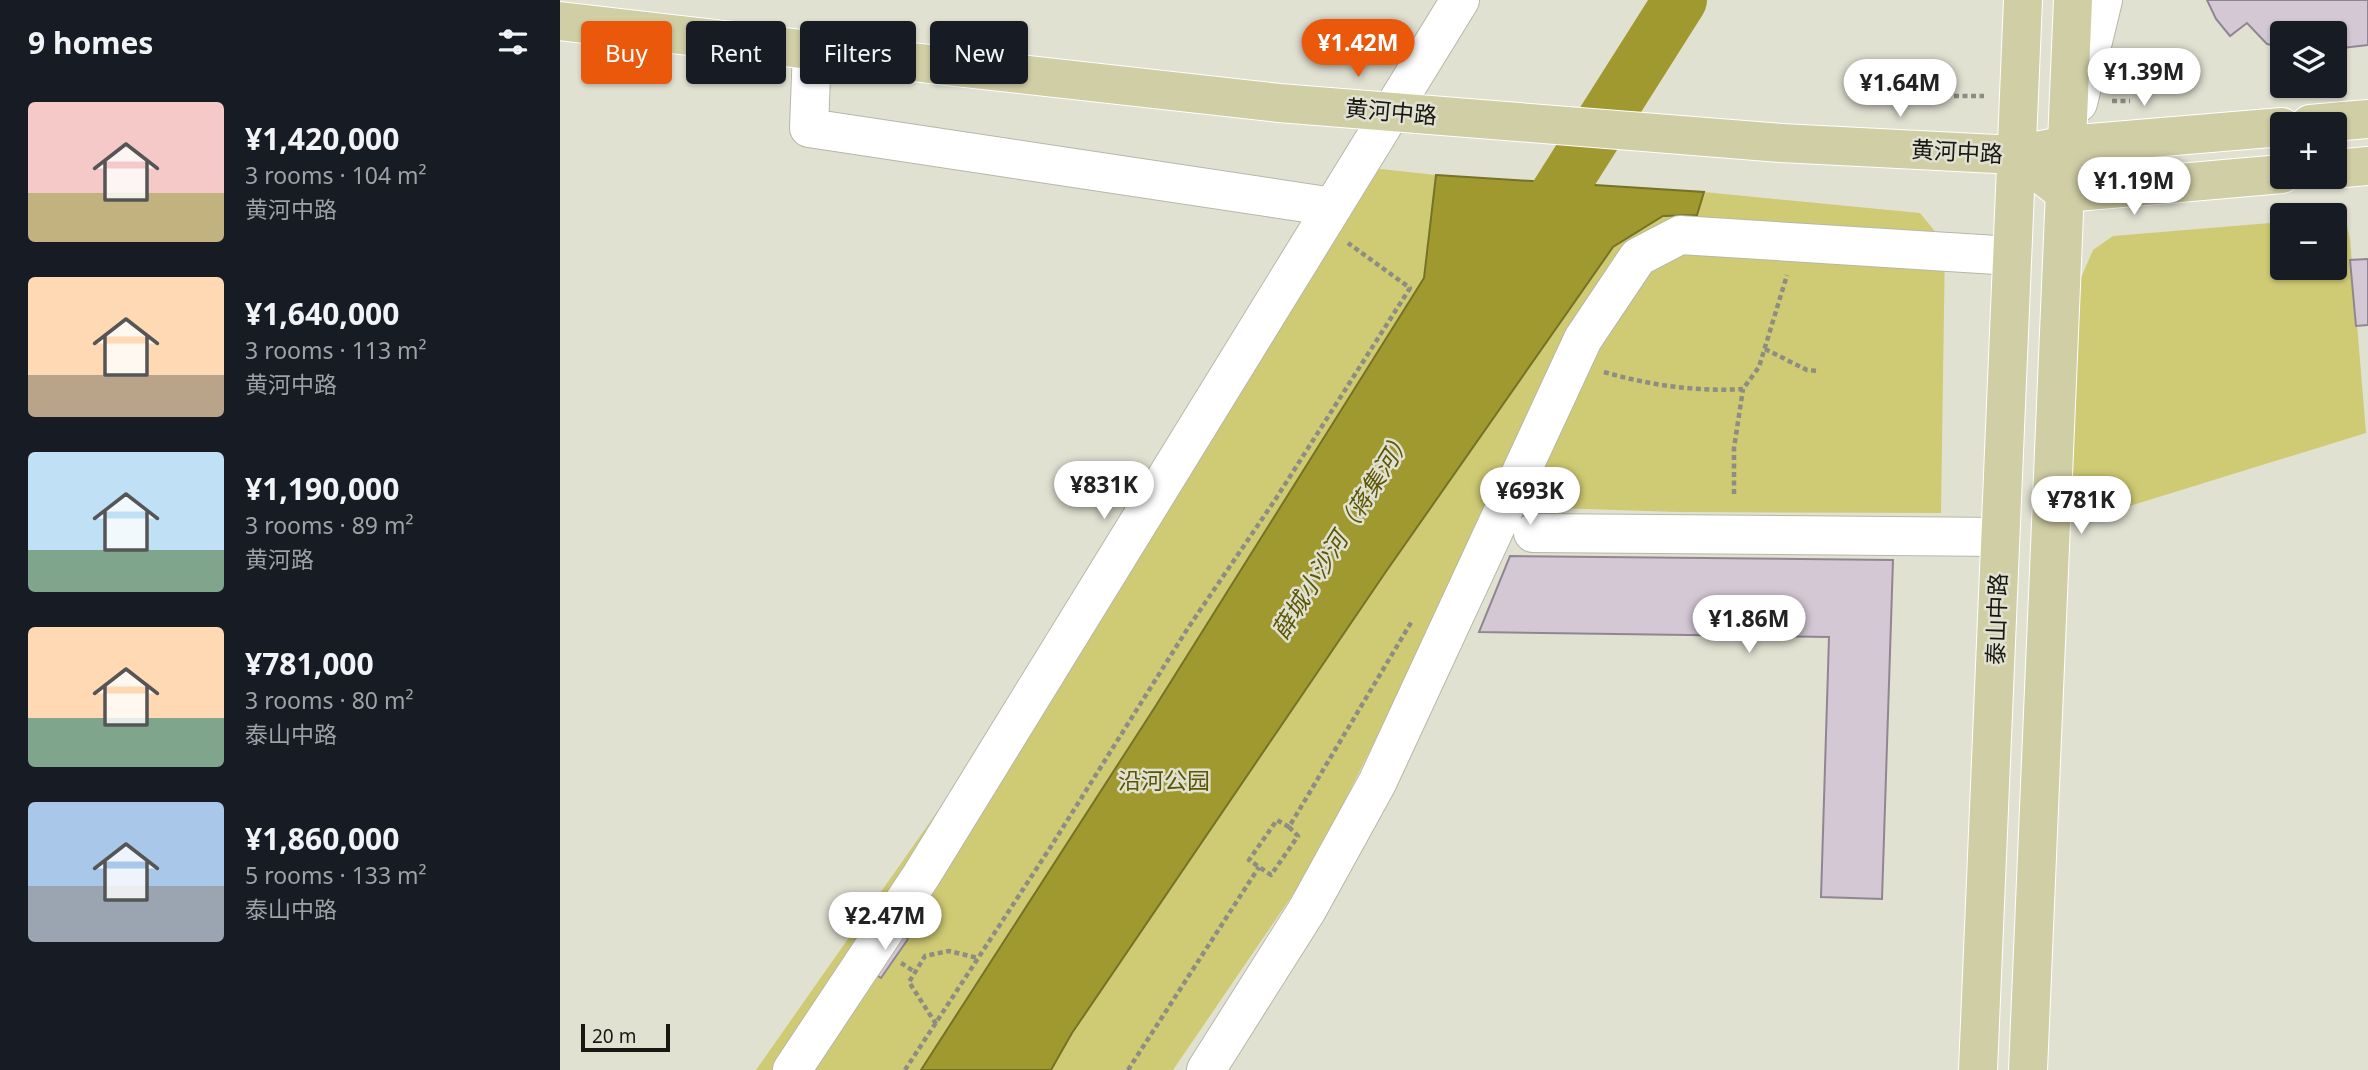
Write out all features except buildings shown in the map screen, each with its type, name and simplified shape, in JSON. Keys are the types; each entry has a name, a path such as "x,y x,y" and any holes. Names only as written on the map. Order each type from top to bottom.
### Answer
{"main road":[{"name":"泰山中路","path":"1978,1070 2023,0"},
{"path":"2028,1070 2073,0"},
{"name":"黄河中路","path":"560,21 800,50"},
{"name":"黄河中路","path":"916,62 1279,103 1781,143 2016,155 2067,145 2270,128"},
{"path":"2347,121 2368,119"},
{"path":"2016,155 2065,193 2270,175"},
{"path":"2347,168 2368,166"}],"street":[{"path":"792,1070 921,876 1460,0"},
{"path":"2067,145 2103,0"},
{"path":"810,84 809,128 1332,207"},
{"path":"1206,1070 1307,910 1377,783 1583,339 1638,257 1680,236 2012,256"},
{"path":"1533,533 2000,537"}],"path":[{"path":"1734,494 1734,448 1743,389 1759,367 1779,308 1794,243"},
{"path":"905,1070 1410,288 1381,268"},
{"path":"1765,349 1807,370 1818,371"},
{"path":"1574,358 1594,369 1632,380 1717,391 1743,389"},
{"path":"1289,827 1414,617"},
{"path":"1277,820 1289,827 1298,836 1271,875 1249,860 1277,820"},
{"path":"1128,1070 1259,867"},
{"path":"936,1024 909,982 925,956 949,951 978,958"}],"green space":[{"name":"沿河公园","path":"1344,165 1436,175 1704,192 1920,213 1945,244 1941,513 1679,512 1490,506 1311,868 1173,1070 756,1070 991,735"},
{"path":"2270,223 2270,280 2347,280 2347,226 2366,433 2094,517 2069,515 2080,280 2093,250 2113,236"}],"water":[{"path":"1436,175 1704,192 1697,215 1663,216 1613,247 1385,573 1072,1033 1051,1070 921,1070 1155,707 1424,278"}],"waterway":[{"name":"薛城小沙河（蒋集河）","path":"1525,245 1680,0"}]}
